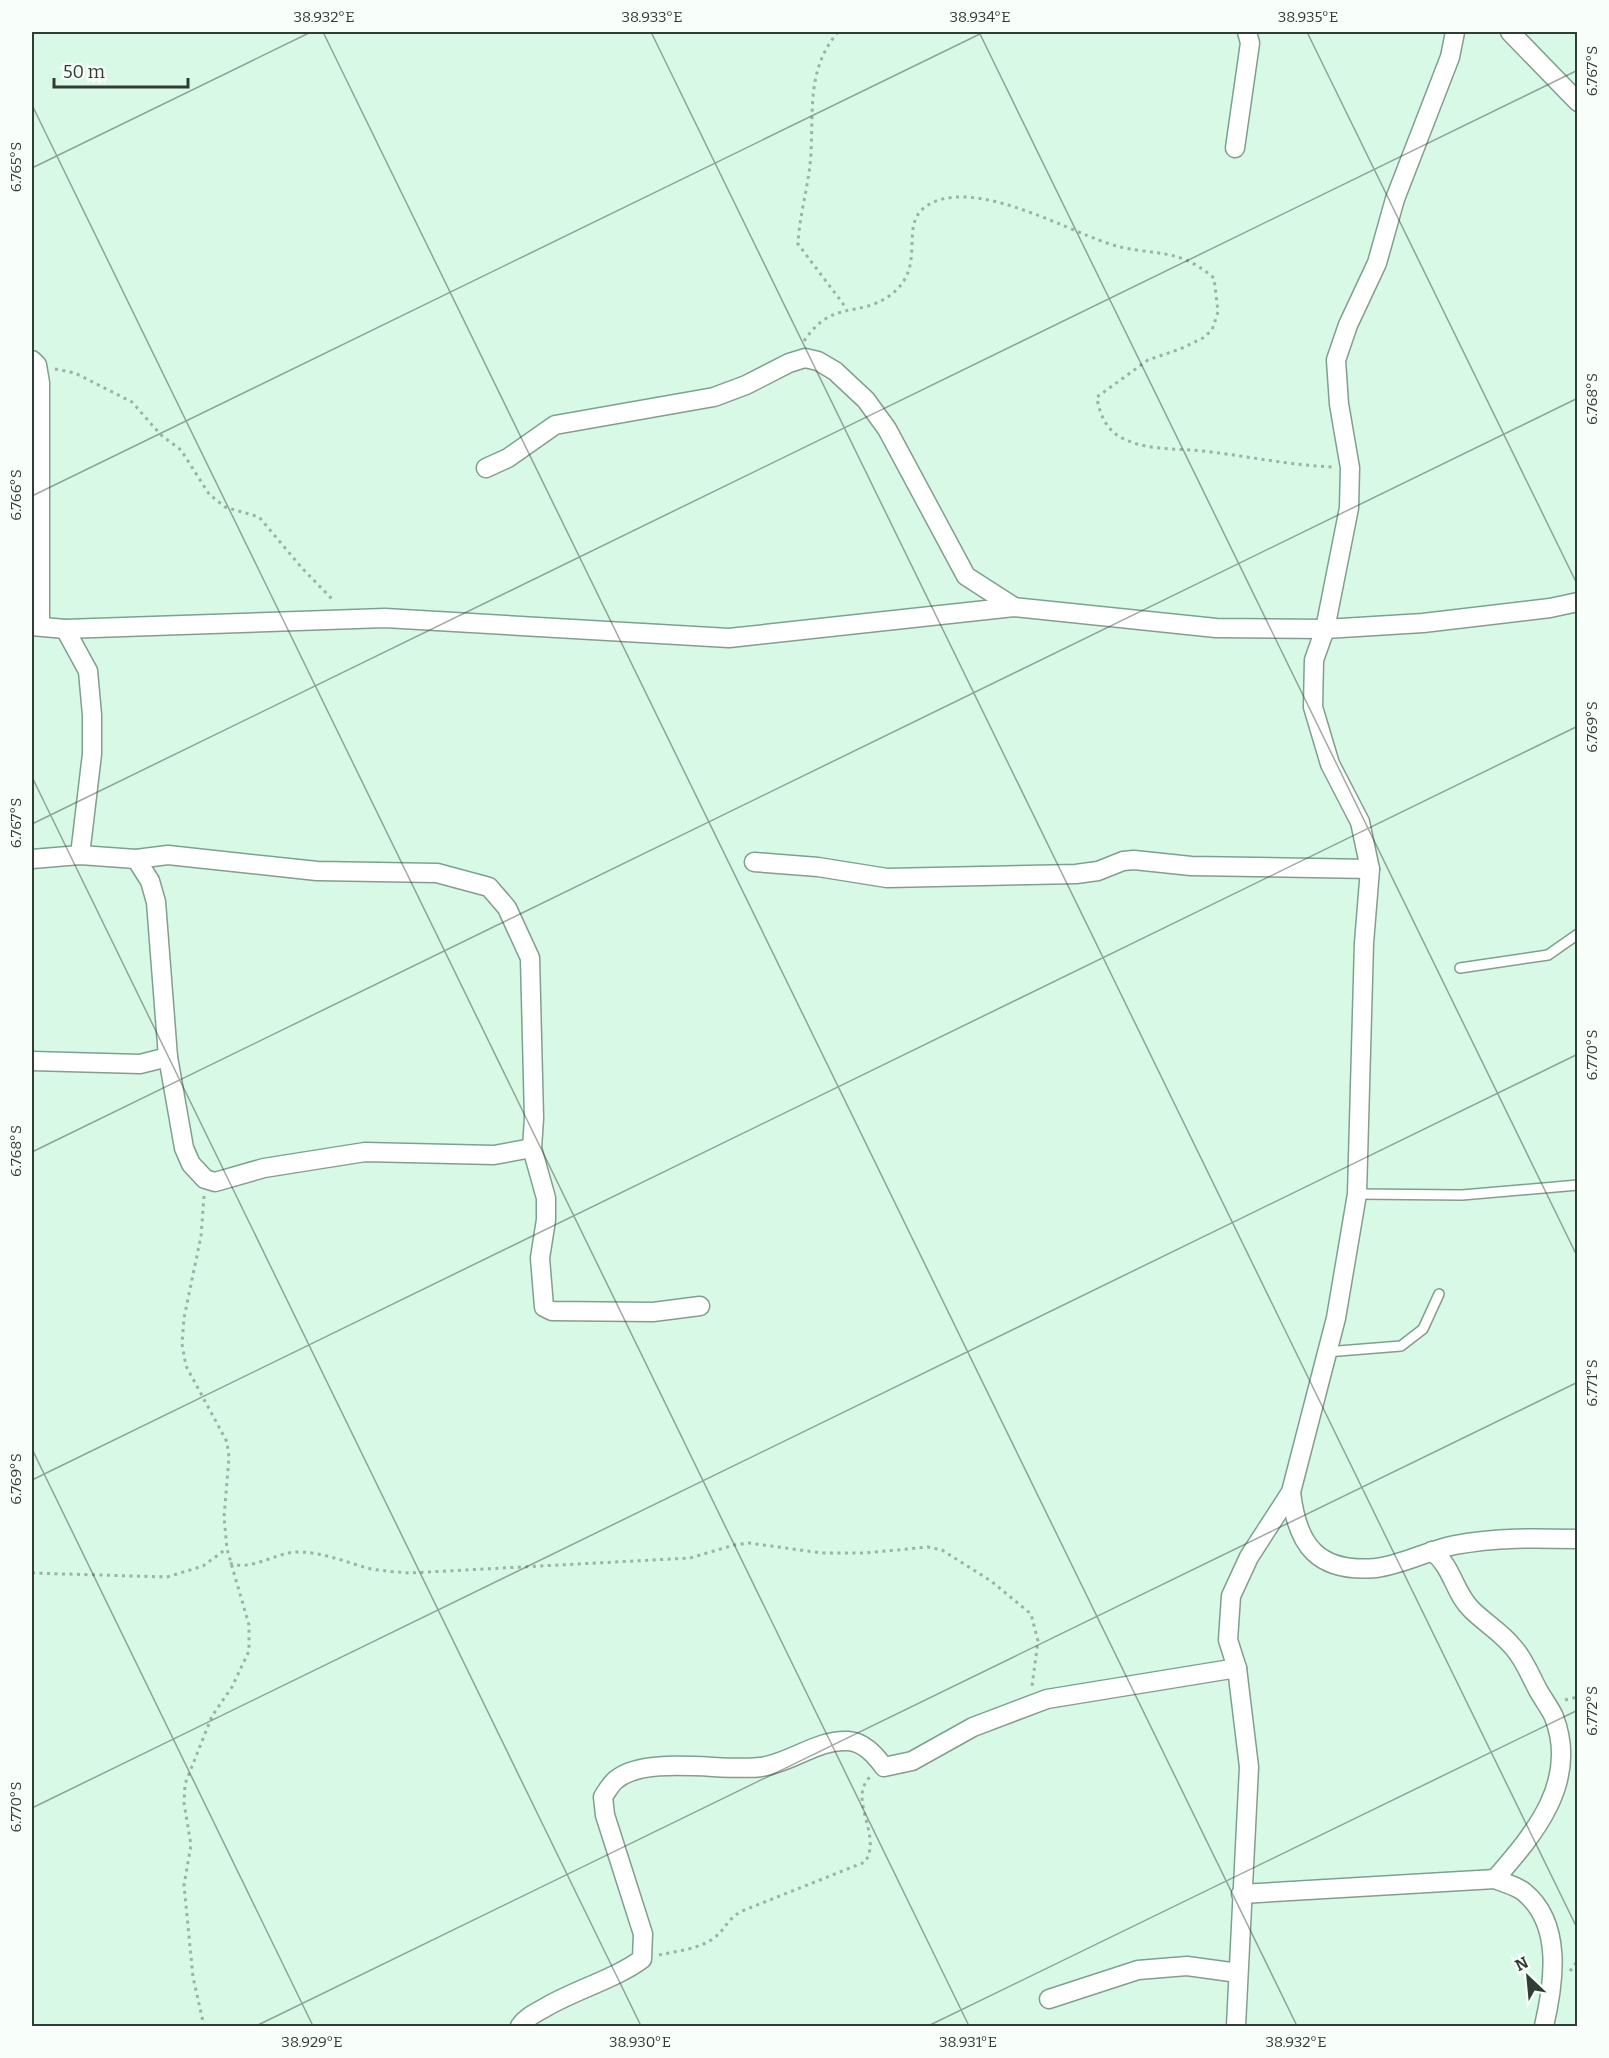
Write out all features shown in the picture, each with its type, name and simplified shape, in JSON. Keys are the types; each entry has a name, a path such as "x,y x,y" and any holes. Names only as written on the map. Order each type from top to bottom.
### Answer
{"street":[{"path":"1235,147 1250,43 1247,32"},
{"path":"1236,2026 1249,1767 1237,1668 1228,1640 1231,1596 1249,1557 1291,1492 1336,1318 1357,1194 1364,943 1370,868 1360,822 1330,764 1313,707 1314,660 1325,629 1349,508 1350,468 1339,404 1336,360 1348,325 1377,263 1395,199 1450,57 1455,32"},
{"path":"1510,32 1578,102"},
{"path":"486,468 508,458 555,425 714,397 746,386 789,363 805,358 818,361 835,371 866,400 904,457 966,576 1014,607"},
{"path":"34,362 40,383 36,626 65,629 385,618 729,638 1014,607 1216,628 1325,629 1434,621 1550,608 1578,602"},
{"path":"65,629 88,671 92,715 92,754 80,855"},
{"path":"32,859 80,855 136,859 168,855 317,871 437,873 489,887 507,908 530,958 534,1118 532,1148 546,1198 546,1220 540,1258 544,1307 552,1311 653,1312 700,1306"},
{"path":"136,859 150,881 156,902 168,1057 184,1148 191,1164 205,1179 215,1182 264,1168 365,1152 494,1155 532,1148"},
{"path":"754,862 818,867 887,878 1076,874 1098,871 1123,861 1134,860 1191,866 1370,868"},
{"path":"32,1061 140,1064 168,1057"},
{"path":"1291,1492 1294,1522 1304,1540 1321,1560 1349,1567 1377,1568 1432,1551 1506,1537 1578,1539"},
{"path":"1432,1551 1443,1560 1462,1598 1471,1609 1514,1647 1553,1715 1558,1731 1560,1763 1549,1810 1531,1838 1495,1879"},
{"path":"520,2026 530,2016 568,1994 618,1973 642,1959 643,1934 605,1815 603,1797 617,1778 648,1768 759,1767 777,1764 835,1742 861,1744 884,1767 912,1761 973,1727 1047,1699 1237,1668"},
{"path":"1241,1894 1495,1879 1524,1892 1541,1914 1553,1942 1550,2000 1544,2026"},
{"path":"1048,1999 1138,1970 1186,1966 1238,1973"}],"lane":[{"path":"1460,968 1548,955 1578,934"},
{"path":"1357,1194 1462,1195 1578,1185"},
{"path":"1326,1352 1401,1346 1423,1329 1439,1294"}],"path":[{"path":"838,32 823,56 812,93 813,137 798,244 847,309"},
{"path":"789,363 815,324 847,309 878,302 891,295 908,274 913,261 914,221 923,208 951,197 1015,207 1109,244 1165,252 1198,265 1214,278 1218,312 1212,330 1203,338 1148,360 1097,397 1098,409 1106,425 1120,438 1143,447 1205,451 1294,465 1350,468"},
{"path":"34,362 75,373 132,402 161,435 181,450 209,494 225,507 259,517 302,568 335,602"},
{"path":"204,2026 193,1977 184,1885 191,1845 184,1803 185,1784 212,1716 232,1687 249,1651 249,1625 227,1549 224,1517 229,1457 227,1442 186,1366 182,1344 184,1318 201,1236 205,1179"},
{"path":"230,1563 245,1565 279,1554 315,1553 375,1570 409,1573 690,1558 749,1543 822,1553 935,1549 954,1556 1014,1598 1031,1614 1038,1648 1028,1706"},
{"path":"32,1573 167,1577 203,1566 227,1549"},
{"path":"642,1959 703,1944 716,1937 730,1918 742,1911 865,1862 871,1853 871,1843 861,1797 863,1783 884,1767"}]}
